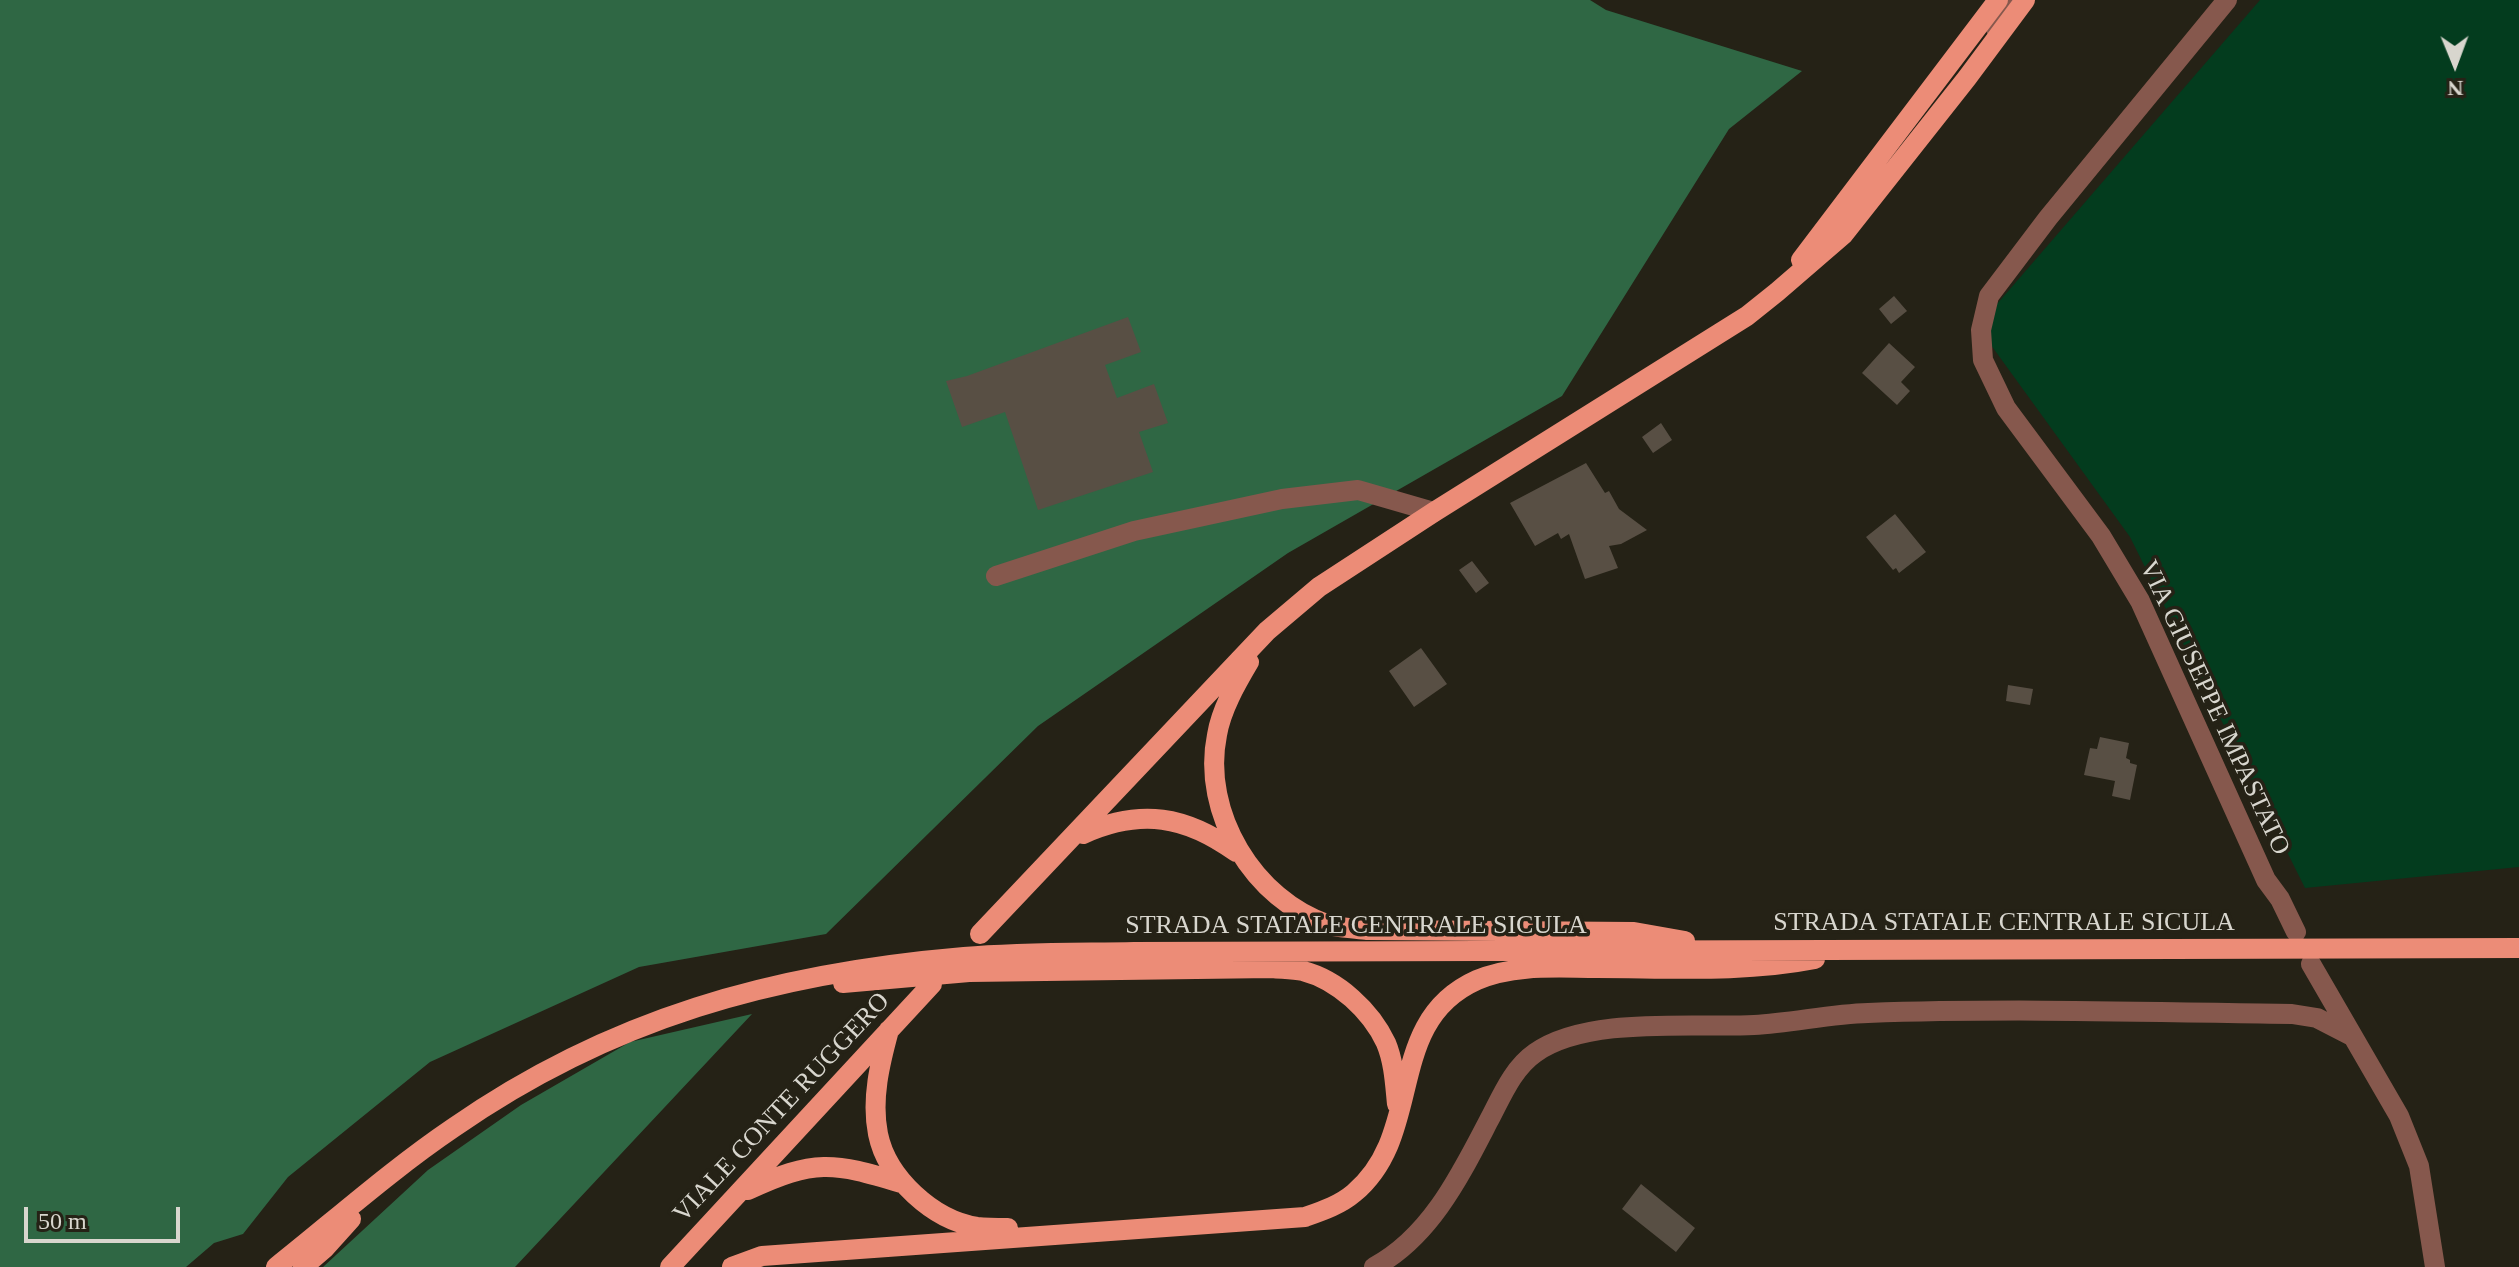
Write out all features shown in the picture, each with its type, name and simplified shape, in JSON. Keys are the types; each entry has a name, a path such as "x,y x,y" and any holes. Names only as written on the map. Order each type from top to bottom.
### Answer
{"main road":[{"path":"1777,292 1998,0"},
{"path":"980,934 1267,631 1319,587 1747,316 1843,235 2025,0"},
{"path":"1267,631 1231,694 1217,735 1215,766 1227,829 1240,855 1259,878 1291,905 1330,925 1366,930 1634,932 1736,950"},
{"path":"1073,839 1106,824 1147,819 1180,821 1212,834 1240,855"},
{"name":"STRADA STATALE CENTRALE SICULA","path":"276,1267 453,1128 562,1064 657,1019 757,988 884,966 1020,954 2519,948"},
{"path":"732,1267 762,1256 1305,1217 1331,1208 1353,1195 1373,1174 1395,1132 1416,1045 1424,1026 1439,1007 1475,981 1524,968 1771,968 1863,950"},
{"path":"757,988 888,981 969,972 1272,968 1304,971 1330,982 1354,1000 1374,1022 1387,1045 1399,1116"},
{"name":"VIALE CONTE RUGGERO","path":"670,1267 932,984"},
{"path":"890,1026 879,1069 878,1134 901,1183"},
{"path":"739,1194 781,1175 815,1166 860,1170 901,1183 935,1209 976,1227 1080,1232"},
{"path":"303,1267 324,1249 389,1177"}],"street":[{"path":"1980,61 2004,11 2013,0"},
{"name":"VIA GIUSEPPE IMPASTATO","path":"2227,0 2048,218 1989,296 1981,330 1983,360 2006,408 2101,536 2140,601 2266,880 2280,899 2296,932"},
{"path":"996,576 1134,531 1282,499 1358,490 1434,512"},
{"path":"2311,964 2399,1116 2419,1166 2435,1267"},
{"path":"1374,1267 1403,1247 1422,1228 1453,1186 1519,1067 1536,1052 1561,1039 1616,1028 1756,1025 1865,1013 2046,1011 2292,1014 2317,1018 2338,1026 2352,1036"}],"green space":[{"path":"0,0 1590,0 1606,10 1802,71 1729,129 1562,396 1288,553 1038,726 826,934 639,967 430,1062 288,1177 243,1234 214,1243 186,1267 0,1267"},
{"path":"2260,0 2519,0 2519,867 2305,888 2130,537 1988,341 1997,304"},
{"path":"752,1014 515,1267 323,1267 428,1170 521,1105 630,1042"}],"building":[{"path":"1894,296 1907,311 1891,324 1879,309"},
{"path":"1128,317 1141,352 1105,365 1117,398 1154,384 1168,423 1139,432 1153,472 1038,510 1005,412 962,427 946,381"},
{"path":"1889,343 1915,367 1901,382 1910,391 1897,405 1862,373"},
{"path":"1661,423 1672,440 1653,453 1642,437"},
{"path":"1586,463 1619,509 1647,530 1621,544 1609,546 1618,568 1585,579 1569,534 1561,539 1558,533 1535,546 1510,503"},
{"path":"1895,514 1926,552 1899,573 1866,537"},
{"path":"1472,561 1489,583 1476,593 1459,570"},
{"path":"1421,648 1447,684 1414,707 1389,671"},
{"path":"2008,685 2033,689 2030,705 2006,701"},
{"path":"2100,737 2129,743 2126,758 2137,765 2130,800 2112,796 2115,781 2084,775 2090,748 2097,749"},
{"path":"1641,1184 1695,1228 1676,1252 1622,1209"}]}
